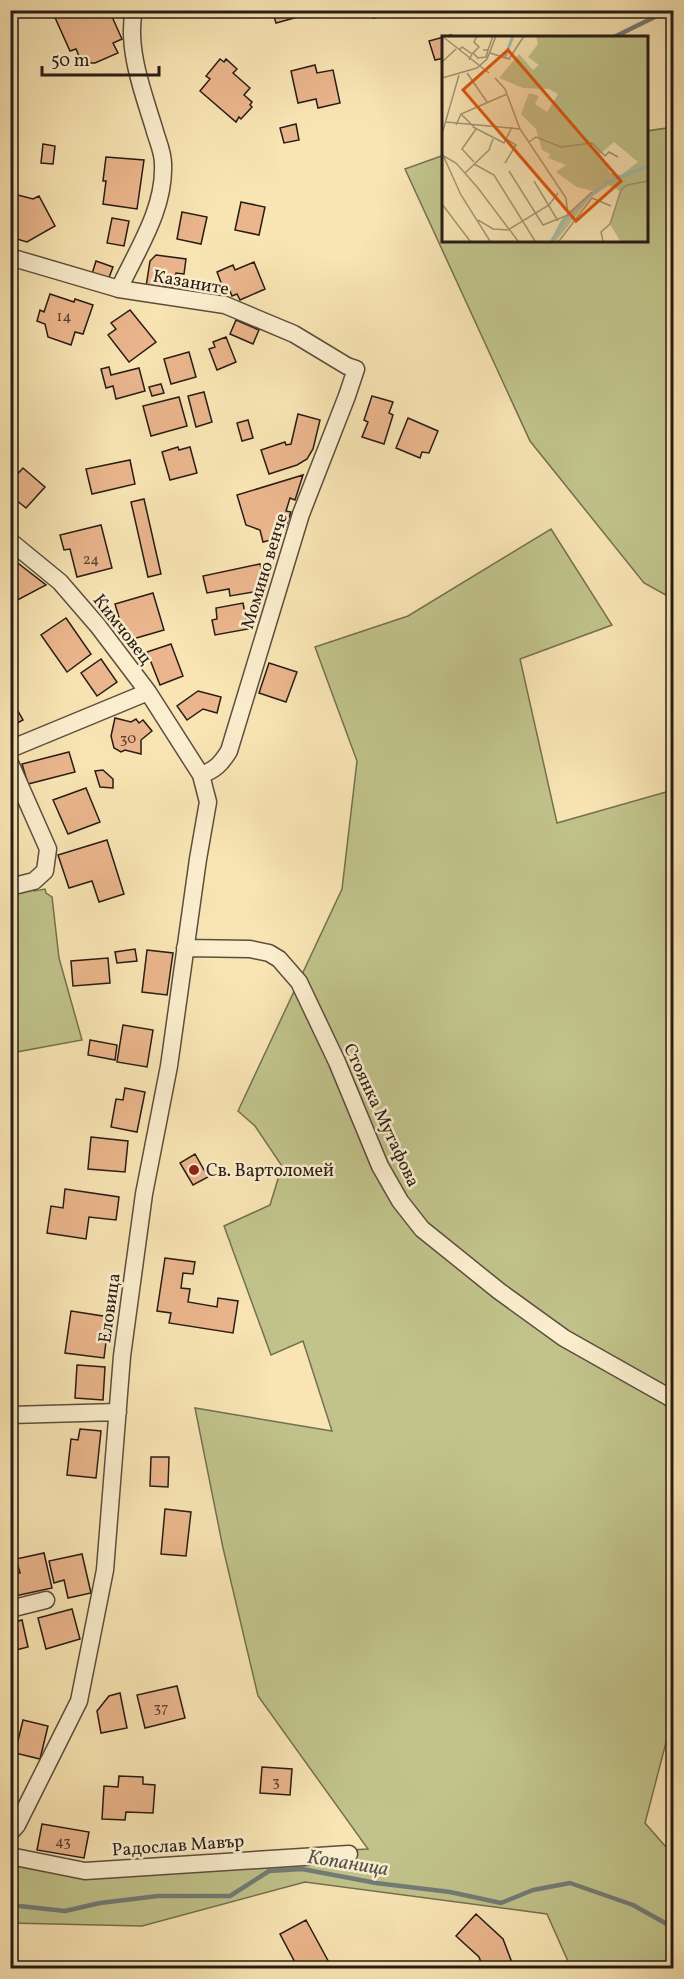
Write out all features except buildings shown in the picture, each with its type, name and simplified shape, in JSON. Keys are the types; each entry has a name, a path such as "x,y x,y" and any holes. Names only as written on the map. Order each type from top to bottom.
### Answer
{"street":[{"path":"119,289 155,214 163,178 161,151 134,53 131,34 134,10"},
{"name":"Казаните","path":"10,257 119,289 225,305 294,334 347,366 356,369"},
{"name":"Момино венче","path":"201,775 221,764 229,751 302,514 356,369"},
{"name":"Кимчовец","path":"10,541 60,582 98,626 148,692 10,749"},
{"name":"Еловица","path":"10,1833 17,1825 79,1701 105,1570 122,1356 144,1194 169,1066 208,802 201,775 148,692"},
{"path":"10,763 48,849 45,871 34,881 10,887"},
{"name":"Стоянка Мутафова","path":"185,948 250,949 269,953 279,959 299,982 337,1062 380,1166 400,1201 423,1229 499,1291 564,1338 674,1400"},
{"path":"10,1414 118,1412"},
{"path":"10,1610 46,1600"},
{"name":"Радослав Мавър","path":"10,1856 85,1871 350,1854"}],"green space":[{"path":"674,127 673,599 644,583 530,441 405,169 442,156 442,242 648,242 648,131"},
{"path":"551,529 612,625 520,659 557,823 673,790 674,1712 645,1823 673,1855 673,1968 571,1968 547,1914 305,1882 142,1926 11,1923 10,1867 368,1849 258,1696 223,1548 195,1408 332,1431 303,1341 271,1355 224,1226 270,1205 282,1166 255,1126 238,1111 342,889 357,761 315,647 408,616"},
{"path":"33,888 34,891 45,889 46,893 52,897 59,958 82,1040 11,1053 11,895"}],"waterway":[{"path":"616,36 669,10"},
{"name":"Копаница","path":"10,1905 65,1911 100,1903 158,1896 230,1896 269,1871 302,1869 376,1883 450,1892 501,1903 533,1890 570,1883 633,1905 674,1928"}],"place":[{"name":"Св. Вартоломей","path":"194,1170"}]}
